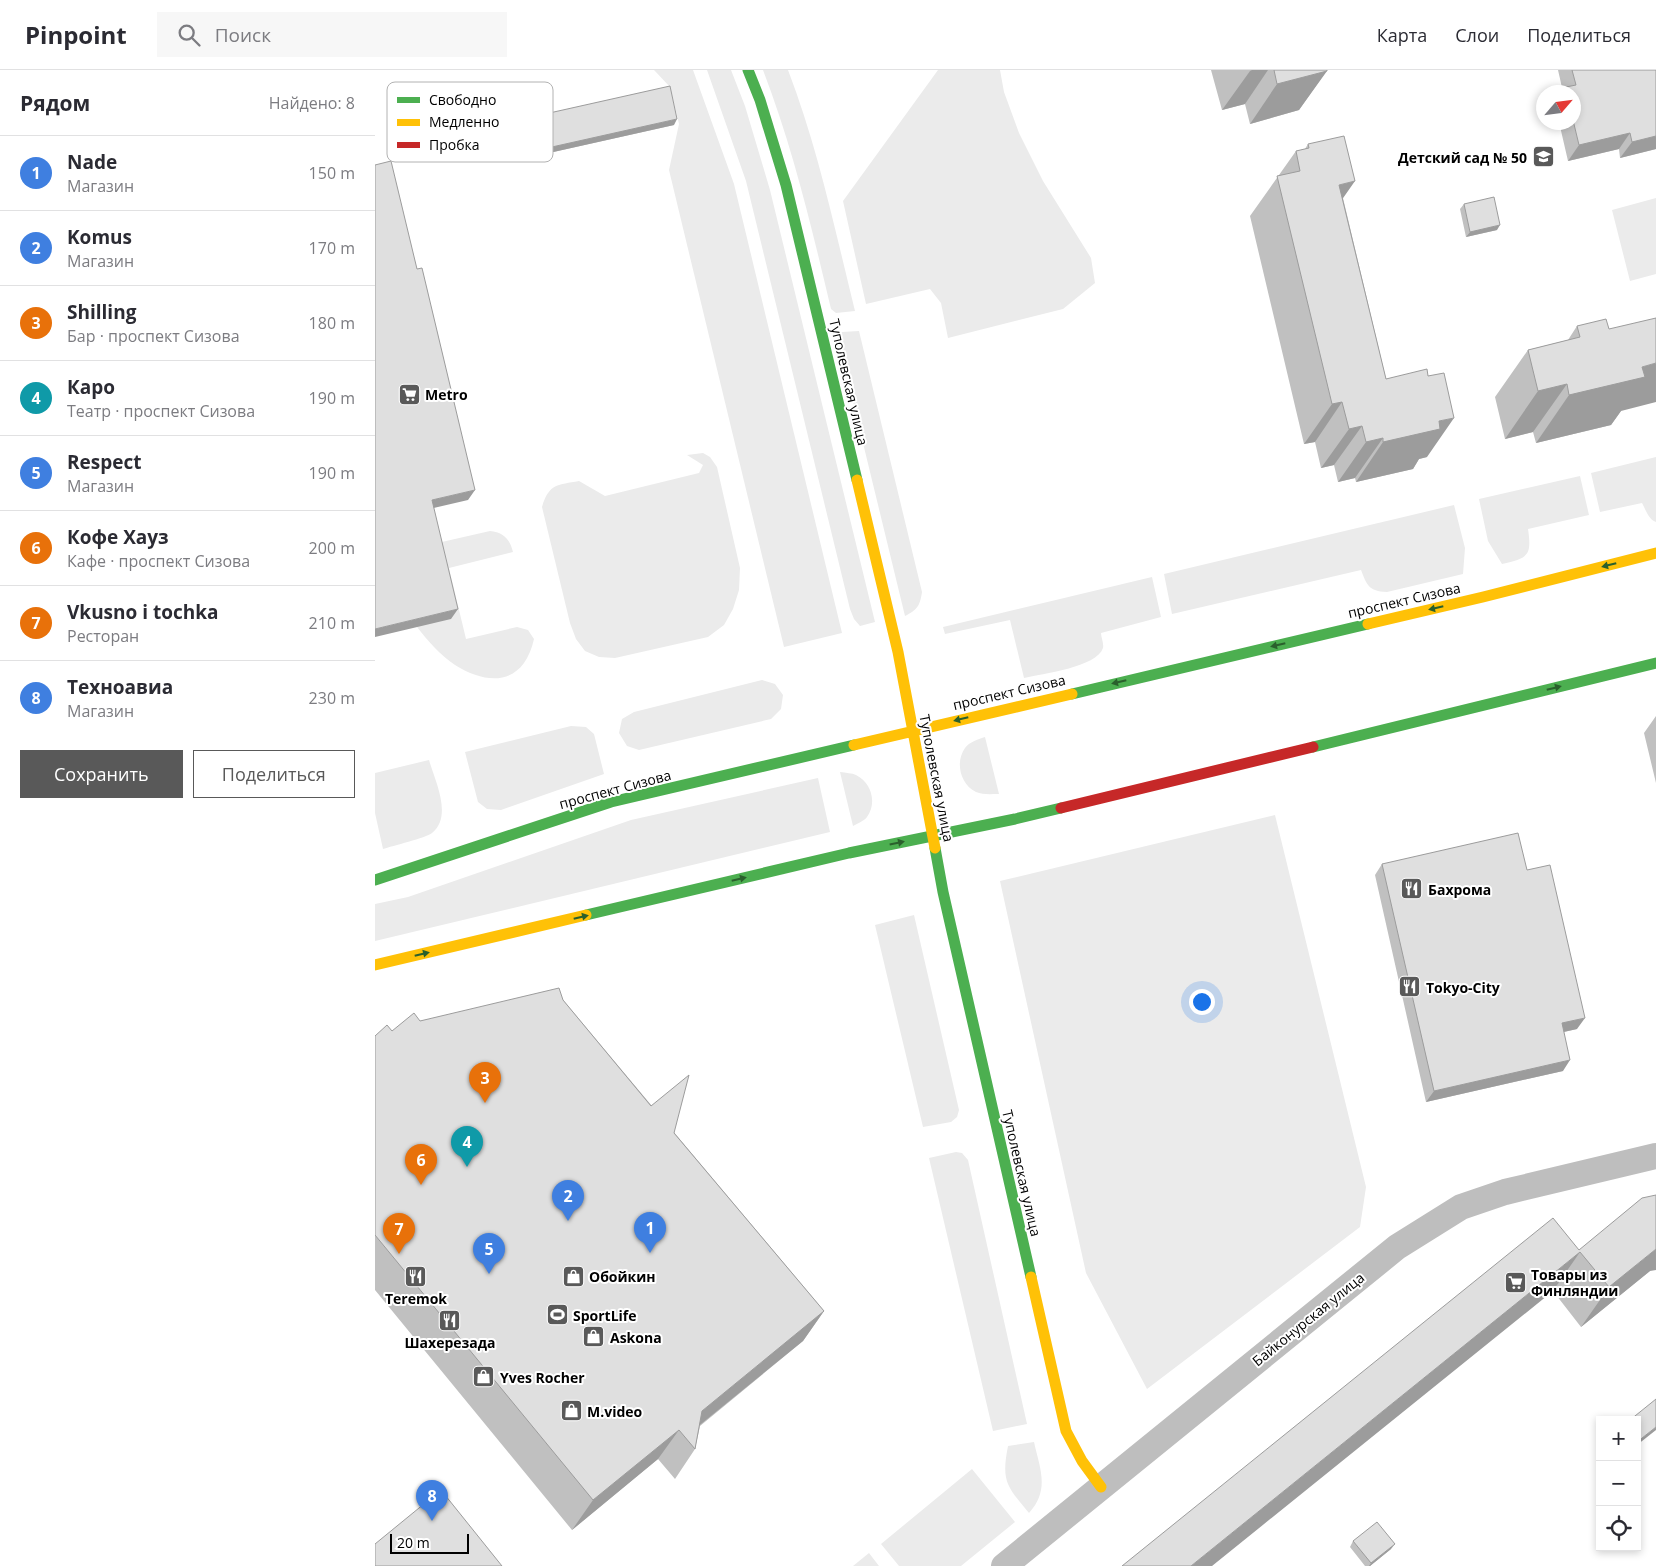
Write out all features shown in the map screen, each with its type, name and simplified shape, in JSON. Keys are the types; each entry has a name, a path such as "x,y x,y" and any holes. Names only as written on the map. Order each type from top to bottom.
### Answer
{"street":[{"name":"Туполевская улица","path":"748,70 760,100 786,186 898,652 943,892 1066,1431 1082,1462 1101,1487"},
{"name":"проспект Сизова","path":"375,880 611,802 1483,597 1656,553"},
{"path":"375,965 849,853 1015,819 1656,663"},
{"name":"Байконурская улица","path":"1003,1566 1397,1247 1461,1207 1505,1192 1656,1156"}],"shaded area":[{"path":"654,70 693,70 734,184 842,633 784,647 669,170 679,124 670,87"},
{"path":"707,70 731,70 745,106 770,190 875,622 860,626 854,619 850,609 746,181"},
{"path":"763,70 788,70 817,159 855,311 836,313 831,309 793,159"},
{"path":"938,70 1000,70 1004,92 1019,133 1043,181 1091,258 1095,283 1063,309 948,338 941,303 930,289 866,304 843,201"},
{"path":"1656,198 1656,274 1630,281 1612,210"},
{"path":"859,331 922,592 917,607 905,616 837,336 842,332"},
{"path":"703,453 710,457 717,467 740,568 739,590 733,609 724,625 708,637 615,658 599,657 585,651 576,639 570,623 542,507 548,493 551,489 565,483 579,481 605,496 699,473 703,465 687,455"},
{"path":"1656,457 1656,522 1649,517 1642,503 1600,512 1591,473"},
{"path":"1580,476 1589,515 1528,529 1529,545 1526,554 1518,560 1502,564 1488,541 1479,499"},
{"path":"1454,505 1465,548 1463,574 1387,592 1372,589 1365,580 1361,570 1172,614 1164,574"},
{"path":"490,531 505,537 510,543 513,552 449,568 466,639 517,627 528,630 534,639 529,654 514,673 504,677 493,678 481,677 455,665 435,648 417,627 433,544"},
{"path":"1152,577 1161,617 1101,633 1103,648 1099,655 1068,669 1024,678 1010,620 945,634 943,627"},
{"path":"762,680 775,684 783,695 781,709 771,719 639,750 627,746 619,733 622,719 634,712"},
{"path":"571,726 586,727 594,734 604,774 501,810 487,809 478,802 465,752"},
{"path":"985,737 999,794 976,792 966,784 961,772 960,760 965,748 972,742"},
{"path":"429,760 441,798 442,808 438,826 429,835 383,849 375,813 375,773"},
{"path":"840,772 854,774 866,783 871,794 872,806 870,812 863,821 853,826"},
{"path":"818,778 830,832 375,941 375,904 408,897 631,820"},
{"path":"1275,815 1366,1187 1360,1227 1147,1389 1086,1273 1000,881"},
{"path":"914,915 959,1110 957,1117 951,1122 923,1127 875,925"},
{"path":"956,1152 962,1153 968,1160 1027,1424 993,1431 929,1158"},
{"path":"1034,1442 1042,1479 1039,1496 1029,1513 1011,1489 1005,1468 1008,1446"},
{"path":"972,1469 1015,1522 961,1566 899,1566 881,1544"},
{"path":"869,1553 879,1566 853,1566"}],"building":[{"path":"1274,70 1327,70 1327,71 1277,84"},
{"path":"1572,70 1656,70 1656,136 1632,142 1630,133 1579,145 1575,130 1581,130 1581,85 1576,85"},
{"path":"670,86 677,119 553,147 553,112"},
{"path":"1344,136 1355,181 1339,185 1386,379 1427,369 1428,376 1444,373 1454,418 1439,421 1440,429 1383,442 1383,438 1366,442 1362,426 1349,429 1342,402 1332,404 1277,176 1300,171 1296,151 1309,148 1308,144"},
{"name":"Metro","path":"391,162 417,269 422,268 475,490 432,500 458,609 375,629 375,165"},
{"path":"1494,197 1500,225 1470,232 1464,204"},
{"path":"1656,318 1656,363 1642,367 1645,377 1569,395 1567,384 1538,391 1528,350 1580,337 1577,326 1606,319 1609,329"},
{"path":"1518,833 1527,870 1550,865 1585,1018 1562,1023 1570,1060 1434,1091 1382,864"},
{"path":"559,988 563,1000 651,1106 689,1075 674,1133 824,1311 702,1411 695,1449 679,1430 593,1500 375,1235 375,1036 387,1025 392,1031 414,1013 420,1021"},
{"path":"1656,1195 1656,1249 1609,1287 1580,1252 1191,1566 1122,1566 1553,1218 1579,1250 1642,1198"},
{"path":"1656,1399 1656,1427 1641,1439 1641,1416 1635,1416"},
{"path":"441,1490 502,1566 375,1566 375,1544"},
{"path":"1377,1522 1395,1544 1371,1563 1353,1541"}],"traffic: fast":[{"path":"748,70 760,100 786,185 857,480"},
{"path":"1072,694 1368,624"},
{"path":"1313,747 1656,663"},
{"path":"375,880 611,802 854,745"},
{"path":"586,915 849,853 1061,808"},
{"path":"935,848 943,892 1031,1277"}],"traffic: slow":[{"path":"857,480 898,652 935,848"},
{"path":"1368,624 1656,553"},
{"path":"854,745 1072,694"},
{"path":"375,965 586,915"},
{"path":"1031,1277 1066,1431 1082,1461 1101,1487"}],"traffic: jam":[{"path":"1061,808 1313,747"}],"place":[{"name":"Детский сад № 50","path":"1543,157"},
{"name":"Metro","path":"409,394"},
{"name":"Бахрома","path":"1412,889"},
{"name":"Tokyo-City","path":"1410,987"},
{"name":"Shilling","path":"485,1103"},
{"name":"Каро","path":"467,1167"},
{"name":"Кофе Хауз","path":"421,1185"},
{"name":"Komus","path":"568,1221"},
{"name":"Nade","path":"650,1253"},
{"name":"Vkusno i tochka","path":"399,1254"},
{"name":"Respect","path":"489,1274"},
{"name":"Teremok","path":"416,1276"},
{"name":"Обойкин","path":"573,1276"},
{"name":"Товары из Финляндии","path":"1515,1282"},
{"name":"SportLife","path":"557,1315"},
{"name":"Шахерезада","path":"450,1320"},
{"name":"Askona","path":"594,1337"},
{"name":"Yves Rocher","path":"484,1377"},
{"name":"M.video","path":"571,1411"},
{"name":"Техноавиа","path":"432,1521"}]}
